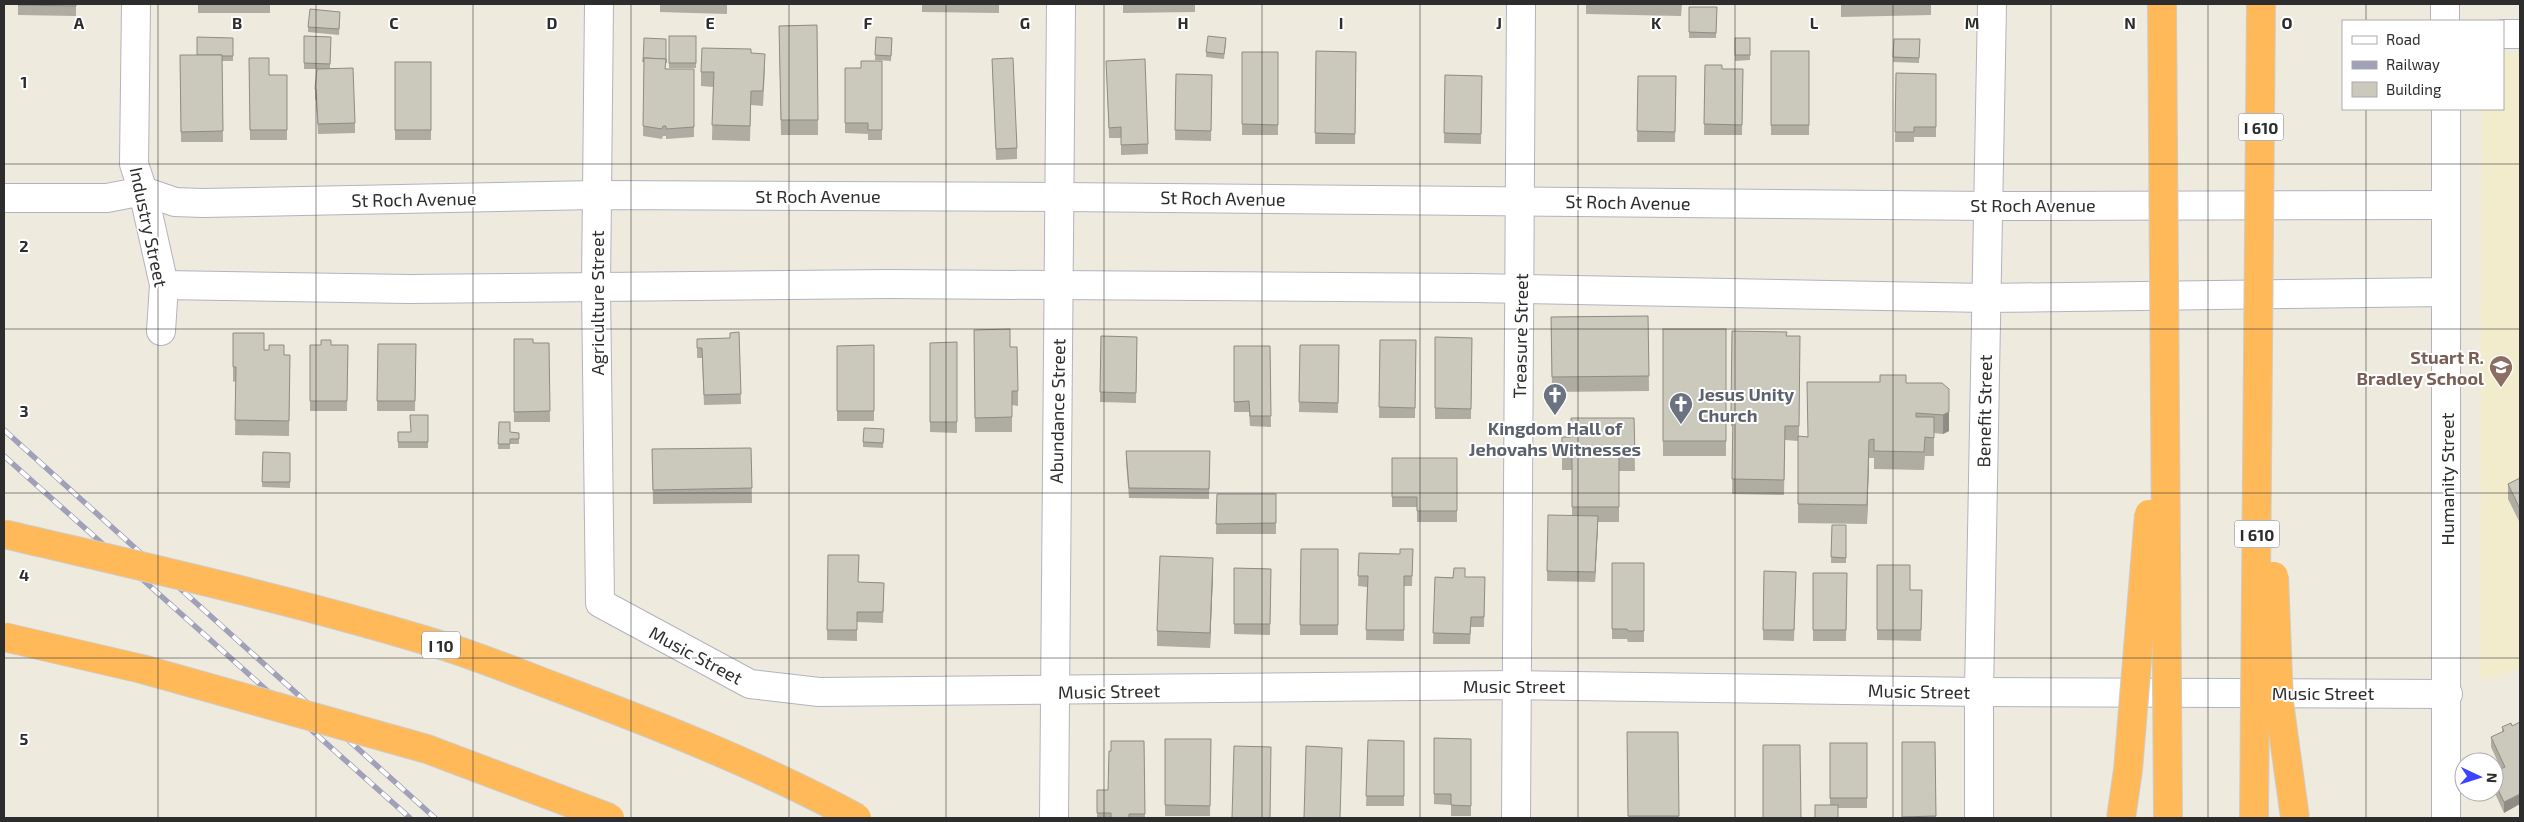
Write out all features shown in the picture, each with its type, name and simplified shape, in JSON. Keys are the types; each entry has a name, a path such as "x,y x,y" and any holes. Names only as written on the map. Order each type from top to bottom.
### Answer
{"highway":[{"path":"2162,4 2168,818"},
{"name":"I 610","path":"2254,818 2261,4"},
{"path":"2260,250 2280,702 2295,818"},
{"path":"2121,818 2128,770 2164,346"},
{"name":"I 10","path":"4,534 212,583 359,621 449,648 595,702 718,751 856,818"},
{"path":"4,637 142,669 427,749 610,818"}],"street":[{"name":"Industry Street","path":"136,4 134,164 144,190 164,285 161,331"},
{"name":"Agriculture Street","path":"599,4 596,287 600,603"},
{"name":"Abundance Street","path":"1054,818 1061,4"},
{"name":"Treasure Street","path":"1516,818 1522,4"},
{"name":"Benefit Street","path":"1979,818 1979,692 1992,4"},
{"path":"2445,4 2445,20"},
{"path":"2504,34 2520,34"},
{"name":"Humanity Street","path":"2446,110 2448,694 2446,818"},
{"name":"St Roch Avenue","path":"144,190 175,202 202,203 596,195 1060,197 1989,206 2446,204"},
{"path":"4,198 107,198 144,190"},
{"path":"164,285 409,289 889,284 1521,288 1986,298 2446,292"},
{"name":"Music Street","path":"600,603 750,684 819,692 1054,692 1516,685 1979,692 2448,694"}],"shaded area":[{"name":"Stuart R. Bradley School","path":"2504,54 2520,54 2520,667 2499,678 2480,678 2482,110 2504,110"}],"building":[{"path":"76,4 76,6 18,5"},
{"path":"1689,7 1717,7 1716,33 1689,32"},
{"path":"310,9 340,12 339,29 308,27"},
{"path":"817,25 818,120 781,120 779,26"},
{"path":"304,36 331,37 330,64 304,63"},
{"path":"669,36 696,36 696,63 669,63"},
{"path":"1208,36 1226,38 1224,54 1206,52"},
{"path":"197,37 233,38 233,56 197,55"},
{"path":"876,37 892,38 891,56 875,55"},
{"path":"644,38 666,39 666,59 644,58 643,62"},
{"path":"1735,38 1750,38 1750,55 1735,55"},
{"path":"1894,39 1920,39 1919,58 1893,57"},
{"path":"702,48 751,49 751,53 765,54 763,91 751,91 750,126 712,125 714,72 701,72"},
{"path":"1316,51 1356,52 1355,134 1315,133"},
{"path":"1771,51 1809,51 1809,125 1771,125"},
{"path":"1242,52 1278,52 1278,125 1242,124"},
{"path":"180,55 222,55 223,131 181,132"},
{"path":"249,58 269,58 269,75 287,75 287,130 250,130"},
{"path":"644,58 666,59 665,69 694,69 694,127 666,129 666,126 663,126 662,129 643,126"},
{"path":"1013,58 1017,148 996,149 992,59"},
{"path":"1145,59 1148,144 1121,145 1121,127 1109,128 1106,61"},
{"path":"861,61 882,61 882,130 868,130 868,123 845,123 845,68 861,68"},
{"path":"395,62 431,62 431,130 395,130"},
{"path":"1705,65 1722,65 1722,69 1743,69 1742,125 1704,124"},
{"path":"353,68 355,123 318,124 315,89 317,69"},
{"path":"1896,73 1936,74 1936,127 1914,127 1914,132 1895,132"},
{"path":"1176,74 1212,75 1211,131 1175,130"},
{"path":"1445,75 1482,76 1481,134 1444,133"},
{"path":"1638,76 1676,76 1675,132 1637,131"},
{"path":"1648,316 1649,376 1552,377 1551,317"},
{"path":"1010,329 1010,347 1017,347 1018,391 1012,391 1012,417 975,418 974,330"},
{"path":"1663,329 1726,329 1726,441 1663,441"},
{"path":"1732,331 1787,332 1786,336 1800,336 1799,426 1785,426 1784,480 1732,479"},
{"path":"739,332 741,394 704,395 702,348 697,348 697,339 730,338 730,333"},
{"path":"233,333 264,333 264,350 269,350 269,345 284,345 284,355 290,355 289,421 235,420 236,367 233,367"},
{"path":"1101,336 1137,337 1136,393 1100,392"},
{"path":"1435,337 1472,338 1471,409 1435,408"},
{"path":"514,339 533,339 533,343 549,343 550,411 514,412"},
{"path":"321,340 331,340 331,345 348,345 347,401 310,401 310,345 321,345"},
{"path":"1380,340 1416,340 1415,408 1379,407"},
{"path":"957,342 957,422 930,422 930,343"},
{"path":"378,344 416,344 415,401 377,401"},
{"path":"874,345 874,411 837,411 837,346"},
{"path":"1300,345 1339,345 1338,403 1299,402"},
{"path":"1234,346 1270,346 1271,416 1250,416 1249,401 1234,402"},
{"path":"1880,375 1906,375 1906,383 1942,383 1949,389 1949,412 1943,415 1916,413 1916,417 1934,417 1934,438 1925,437 1924,452 1874,451 1874,439 1869,440 1867,505 1798,504 1798,436 1808,437 1807,382 1880,382"},
{"path":"410,415 428,415 428,442 398,442 398,432 411,432"},
{"path":"1571,418 1634,418 1635,456 1619,456 1619,507 1572,507 1572,455 1562,455 1562,437 1571,437"},
{"path":"499,422 510,422 510,432 519,433 519,439 510,439 510,444 498,444"},
{"path":"864,428 884,429 883,443 863,442"},
{"path":"751,448 752,488 653,490 652,449"},
{"path":"1126,451 1210,451 1209,489 1129,488"},
{"path":"263,452 290,453 290,482 262,482"},
{"path":"1392,458 1457,458 1457,511 1417,511 1417,497 1392,497"},
{"path":"2520,478 2520,509 2508,484"},
{"path":"1217,494 1276,494 1276,523 1216,524"},
{"path":"1548,515 1598,516 1595,572 1547,571"},
{"path":"1832,525 1846,525 1846,558 1831,557"},
{"path":"1301,549 1338,549 1338,625 1300,625"},
{"path":"1400,549 1413,549 1412,576 1404,576 1404,630 1366,630 1368,576 1358,576 1359,553 1400,554"},
{"path":"828,555 859,555 858,582 884,583 883,612 857,612 857,630 827,630"},
{"path":"1160,556 1213,558 1210,633 1157,631"},
{"path":"1612,563 1644,563 1644,631 1612,629"},
{"path":"1877,565 1910,565 1910,590 1922,590 1921,630 1877,630"},
{"path":"1234,568 1271,569 1270,624 1234,624"},
{"path":"1454,568 1465,568 1465,577 1485,577 1484,617 1471,617 1470,634 1433,633 1435,577 1453,578"},
{"path":"1764,571 1796,572 1794,630 1763,630"},
{"path":"1813,573 1847,573 1846,630 1813,630"},
{"path":"2520,722 2520,794 2504,802 2504,752 2498,752 2491,737 2504,731 2502,727 2511,723 2512,726"},
{"path":"1627,732 1678,732 1679,816 1628,816"},
{"path":"1434,738 1471,739 1471,806 1451,805 1451,794 1434,794"},
{"path":"1165,739 1211,739 1210,806 1165,805"},
{"path":"1368,740 1404,741 1404,796 1366,796"},
{"path":"1111,741 1144,741 1145,814 1129,814 1129,818 1111,818 1111,813 1097,813 1097,790 1108,790"},
{"path":"1902,742 1935,742 1936,816 1902,817"},
{"path":"1830,743 1867,743 1867,798 1830,798"},
{"path":"1763,745 1800,745 1801,818 1763,818"},
{"path":"1234,746 1271,747 1270,818 1232,818"},
{"path":"1306,746 1342,748 1340,818 1304,818"},
{"path":"1815,805 1838,805 1838,818 1815,818"}],"railway":[{"path":"4,430 435,818"},
{"path":"4,456 410,818"}],"place":[{"name":"Stuart R. Bradley School","path":"2501,388"},
{"name":"Kingdom Hall of Jehovahs Witnesses","path":"1555,416"},
{"name":"Jesus Unity Church","path":"1681,425"}]}
